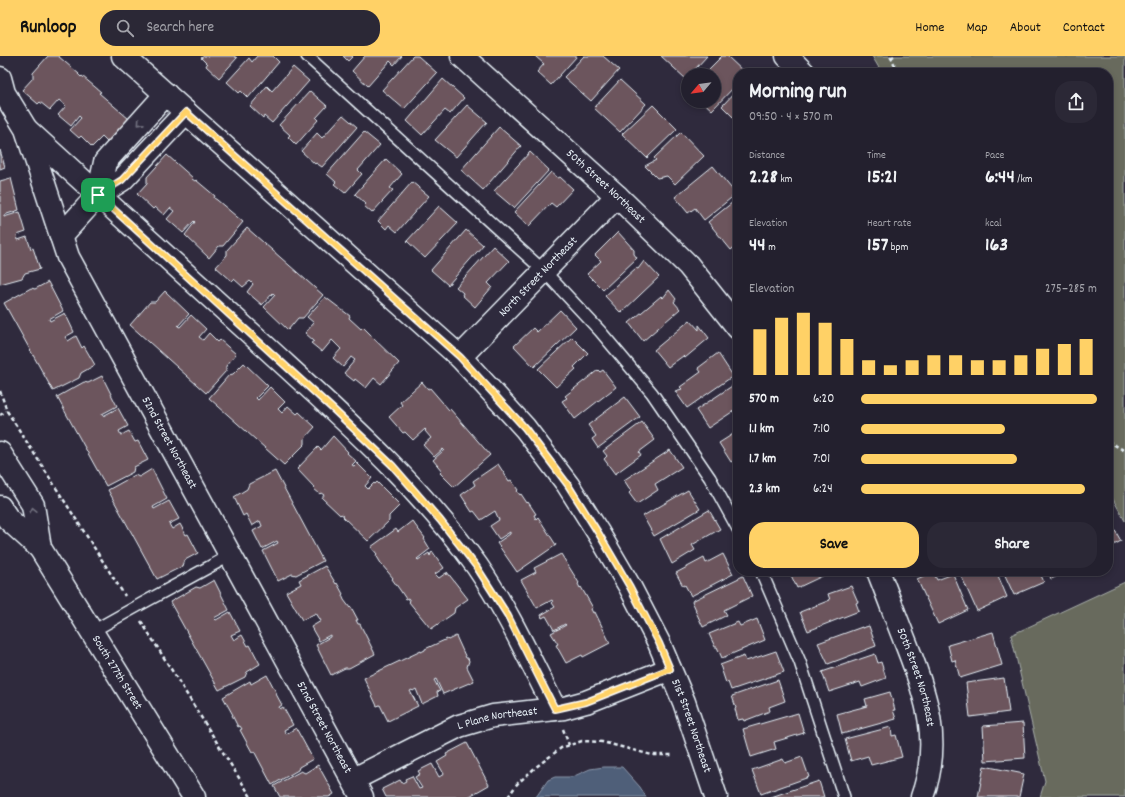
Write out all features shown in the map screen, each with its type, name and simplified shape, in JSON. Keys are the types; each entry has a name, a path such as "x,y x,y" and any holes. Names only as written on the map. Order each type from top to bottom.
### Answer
{"street":[{"name":"51st Street Northeast","path":"123,56 460,357 525,428 568,485 599,534 630,587 659,643 684,702 716,797"},
{"name":"50th Street Northeast","path":"462,56 617,196 688,265 733,322"},
{"path":"788,56 799,68"},
{"name":"52nd Street Northeast","path":"0,78 4,93 26,129 68,257 358,788"},
{"path":"98,195 105,162 166,94"},
{"path":"61,236 98,195 122,180 186,112"},
{"path":"26,129 334,410 392,465 440,520 476,566 508,616 555,709"},
{"name":"North Street Northeast","path":"460,357 617,196"},
{"name":"South 277th Street","path":"0,453 33,505 40,548"},
{"name":"South 277th Street","path":"0,507 8,519 40,548 194,797"},
{"name":"50th Street Northeast","path":"880,576 922,685 930,717 932,752 923,792"},
{"name":"L Plane Northeast","path":"358,788 458,726 493,716 555,709 586,702 670,669"}],"lane":[{"path":"307,56 544,271 600,331 652,393 710,478 733,520"},
{"path":"92,632 231,555"},
{"path":"763,576 800,662 844,797"}],"path":[{"path":"894,56 890,57 896,68"},
{"path":"0,415 6,411"},
{"path":"1113,443 1125,451"},
{"path":"508,797 517,784 561,748 582,741 602,742 652,755 674,755"}],"green space":[{"path":"872,56 1125,56 1125,521 1113,499 1113,68 879,68"},
{"path":"1125,582 1125,797 1040,797 1045,781 1011,635"}],"water":[{"path":"622,767 640,787 646,797 536,797 548,780 555,777 572,777 590,769"}],"building":[{"path":"48,56 58,56 81,77 82,76 101,92 99,93 129,119 108,143 102,137 92,147 81,136 79,138 70,130 81,118 79,116 71,126 58,115 66,106 59,100 50,110 40,102 38,104 22,90 33,78 33,73"},
{"path":"204,56 234,56 237,58 219,78 206,66 207,64 201,58"},
{"path":"257,56 273,56 279,62 248,98 241,91 239,93 227,82 249,58 252,62"},
{"path":"343,56 353,56 348,61"},
{"path":"365,56 402,56 394,65 390,61 368,86 352,71"},
{"path":"413,56 418,56 437,73 404,109 382,90"},
{"path":"535,56 577,56 551,85 537,72 544,64"},
{"path":"584,56 603,56 619,70 591,101 564,77"},
{"path":"661,56 707,56 696,68 681,68 681,74"},
{"path":"722,56 727,56 740,68 733,68 733,88 721,101 721,68 710,68"},
{"path":"293,67 309,81 272,123 264,116 263,118 250,106 267,86 272,91"},
{"path":"443,79 464,98 450,114 445,110 422,135 407,121"},
{"path":"620,80 646,104 620,132 594,108"},
{"path":"310,91 327,106 316,118 318,120 296,145 288,137 290,135 279,125"},
{"path":"733,94 733,117 722,106"},
{"path":"467,105 487,122 456,157 435,140"},
{"path":"653,105 677,129 647,158 622,134"},
{"path":"343,115 357,127 322,167 316,163 315,164 301,151 317,133 322,138"},
{"path":"499,127 521,146 483,190 461,170"},
{"path":"364,132 380,145 358,170 362,174 345,193 334,184 336,182 327,174"},
{"path":"681,132 704,156 675,184 667,176 657,178 645,166 656,160 654,158"},
{"path":"0,150 5,167 0,169"},
{"path":"530,152 549,170 514,208 494,191"},
{"path":"167,155 193,178 192,179 195,181 196,180 215,196 214,198 243,222 223,246 219,246 209,258 185,235 195,222 194,221 183,233 167,219 174,211 170,208 164,215 155,207 153,209 137,194 147,183 147,177"},
{"path":"386,159 402,174 390,188 393,190 372,213 364,206 366,204 355,194"},
{"path":"713,166 733,190 733,196 704,220 695,208 688,213 675,197"},
{"path":"551,172 558,178 560,177 573,189 556,207 551,203 529,226 514,212"},
{"path":"11,178 19,210 4,215 4,217 20,212 26,232 17,235 18,240 27,237 31,249 33,248 40,269 25,273 22,278 0,284 0,181"},
{"path":"412,182 429,196 397,232 389,225 386,229 378,221"},
{"path":"733,202 733,248 731,250 708,222"},
{"path":"439,206 458,223 425,258 407,241"},
{"path":"247,228 323,295 303,318 298,318 288,330 264,307 275,295 273,293 262,305 247,292 253,284 250,281 243,287 234,279 232,281 216,267 227,255 227,250"},
{"path":"466,230 483,245 448,285 431,270"},
{"path":"618,232 634,250 634,254 637,258 603,290 587,274 601,261 595,255"},
{"path":"493,246 509,261 488,283 492,287 475,307 456,287"},
{"path":"644,261 659,277 621,313 605,296 636,268 638,269"},
{"path":"48,282 63,311 49,319 50,321 65,313 74,332 65,337 68,341 76,336 82,348 84,346 95,365 81,373 79,378 53,391 4,303 31,288 35,289"},
{"path":"669,290 676,299 674,302 680,309 643,341 629,323 661,296 663,298"},
{"path":"165,291 189,314 178,326 180,327 191,315 206,329 199,337 203,340 209,333 218,342 220,340 236,354 226,366 226,371 206,393 130,325 150,302 155,302"},
{"path":"325,297 350,316 349,318 361,329 363,327 399,363 381,384 374,378 366,388 355,379 354,381 344,373 355,360 351,357 343,367 333,358 341,349 332,340 322,352 311,343 314,341 305,333 314,323 307,317"},
{"path":"560,310 576,327 534,367 514,346 533,328 537,332"},
{"path":"690,320 699,330 699,325 709,338 685,358 683,356 668,367 654,350"},
{"path":"572,337 588,353 574,367 576,369 556,387 538,369"},
{"path":"718,353 733,376 687,408 675,391 682,389 680,387 701,372 698,368"},
{"path":"244,363 268,386 256,398 258,400 270,387 285,402 278,409 282,413 288,406 297,414 299,412 315,427 305,438 305,444 284,465 209,398 229,375 233,374"},
{"path":"598,370 600,372 603,370 616,387 575,419 562,401 567,398 565,396"},
{"path":"102,376 117,406 102,414 103,416 118,408 128,426 119,431 121,435 129,431 135,442 138,441 148,460 134,467 133,472 106,486 57,397 84,382 88,383"},
{"path":"422,382 428,389 430,388 449,410 450,409 490,455 454,487 440,473 442,471 433,460 444,450 443,449 434,457 423,445 431,438 425,431 426,430 425,429 413,440 405,432 403,433 389,417 402,405 400,402"},
{"path":"733,385 733,411 708,428 696,410"},
{"path":"625,397 640,417 598,448 592,439 596,436 588,425"},
{"path":"642,422 655,440 639,452 641,455 615,474 604,459 607,456 603,451"},
{"path":"733,434 733,461 731,462 719,443"},
{"path":"333,436 348,452 347,453 356,461 352,465 354,466 357,463 372,478 365,486 368,489 377,482 400,505 389,516 389,521 368,541 343,517 344,516 341,514 340,515 322,498 324,495 321,493 320,494 314,489 315,488 297,469 318,447 321,450"},
{"path":"670,450 682,467 655,484 658,490 637,504 629,493 631,491 624,480"},
{"path":"498,464 509,481 511,480 520,495 521,494 527,503 528,502 536,514 534,515 536,519 538,517 556,545 517,572 497,543 510,534 510,532 499,539 490,526 499,520 495,511 481,520 474,511 472,512 461,495 475,485 473,481"},
{"path":"152,469 167,499 153,507 154,509 169,501 179,519 169,524 172,529 180,524 186,535 188,534 198,553 185,560 183,566 157,579 108,490 135,475 139,477"},
{"path":"275,471 323,561 296,575 292,574 278,581 263,551 278,543 277,541 262,549 253,531 262,526 260,521 252,526 246,514 243,516 234,497 247,489 249,484"},
{"path":"688,490 700,509 654,536 643,516"},
{"path":"709,510 720,529 692,545 695,550 672,564 660,539"},
{"path":"412,521 425,538 424,539 430,549 417,559 418,560 429,553 430,556 432,551 444,568 435,574 439,578 446,573 447,575 447,572 468,599 455,608 454,613 431,629 409,602 410,601 408,598 406,599 371,547 396,529 398,532"},
{"path":"1113,527 1121,541 1113,545"},
{"path":"561,554 593,608 591,609 593,613 595,612 610,643 583,657 582,655 566,663 556,645 558,644 551,633 566,625 565,624 554,630 546,616 542,618 541,615 555,607 552,600 537,608 521,580 536,572 534,568"},
{"path":"723,554 733,574 691,596 685,585 683,586 676,573 704,558 706,563"},
{"path":"325,566 336,584 337,583 343,594 344,600 350,608 351,607 358,620 356,620 358,624 360,624 375,654 349,668 345,668 331,675 316,645 330,637 330,635 319,641 311,627 321,621 316,613 302,620 286,592 301,584 299,580"},
{"path":"743,576 752,596 724,610 727,615 703,627 692,601"},
{"path":"791,576 822,576 797,588"},
{"path":"924,576 935,576 937,580 948,576 954,576 968,610 938,624 917,579"},
{"path":"961,576 998,576 1007,597 977,611"},
{"path":"1005,576 1041,576 1044,582 1014,595"},
{"path":"1050,576 1058,576 1051,579"},
{"path":"214,580 229,610 214,618 216,620 230,612 240,631 231,635 234,640 242,635 248,646 250,645 260,664 247,672 245,677 219,690 170,602 196,587 200,588"},
{"path":"851,586 858,602 856,603 859,611 808,631 800,612 830,600 828,594"},
{"path":"757,619 765,640 722,658 709,634 738,622 740,626"},
{"path":"869,626 876,646 828,664 818,643 862,627"},
{"path":"993,632 1002,665 960,678 955,660 952,661 948,645"},
{"path":"456,636 466,658 468,658 469,661 467,667 474,681 443,694 436,679 434,680 440,691 437,692 438,696 422,704 416,689 413,691 412,690 410,691 418,706 388,721 380,705 377,706 364,678"},
{"path":"776,651 784,672 731,690 728,682 726,683 720,665 744,656 746,661"},
{"path":"875,654 878,663 881,662 886,678 862,687 860,682 829,692 822,672"},
{"path":"267,675 282,705 279,707 280,709 283,707 293,725 284,730 286,734 296,728 313,759 299,767 298,770 272,785 254,751 252,752 240,730 242,729 240,726 238,727 223,697 250,681 251,684"},
{"path":"1004,678 1009,712 970,717 966,683"},
{"path":"778,680 785,701 769,707 770,711 744,721 743,719 738,720 732,696"},
{"path":"890,692 896,719 842,734 837,714 867,706 865,699"},
{"path":"798,713 804,733 774,742 776,749 751,757 743,729"},
{"path":"1023,723 1025,758 985,761 983,726"},
{"path":"891,727 892,736 896,735 902,757 871,765 868,756 851,761 845,739"},
{"path":"467,743 489,785 468,797 386,797 382,789 400,780 402,783 406,781 405,779 412,776 419,789 422,788 415,777 420,774 418,771 432,764 439,777 444,774 437,762 447,756 446,754"},
{"path":"802,757 809,777 761,794 752,770 783,759 785,763"},
{"path":"318,765 334,794 329,797 280,797 274,786 301,771 305,773"},
{"path":"984,766 1024,774 1019,797 978,797"},
{"path":"819,781 824,797 771,797"}],"route":[{"path":"186,112 460,357 525,428 568,485 599,534 630,587 659,643 670,669 586,702 555,709 508,616 476,566 440,520 392,465 334,410 98,195 122,180 186,112"}]}
